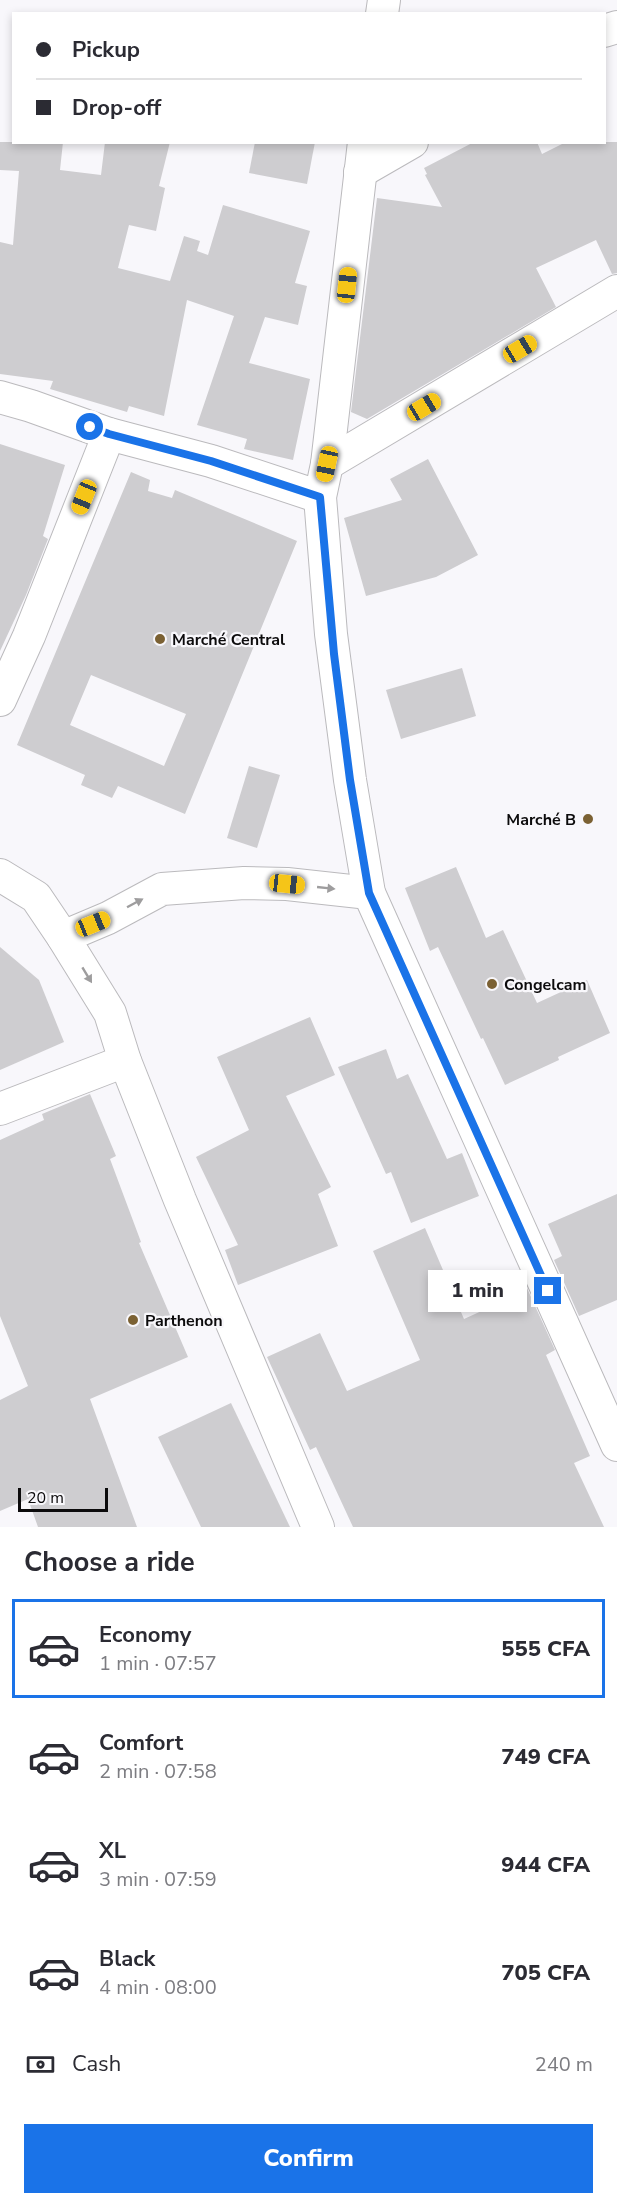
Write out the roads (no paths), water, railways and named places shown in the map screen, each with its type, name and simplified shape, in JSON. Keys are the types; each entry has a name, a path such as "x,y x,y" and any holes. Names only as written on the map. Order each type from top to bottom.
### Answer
{"street":[{"path":"404,144 362,157 327,464 320,497 332,645 350,780 369,893 617,1445"},
{"path":"327,464 617,291"},
{"path":"0,398 31,406 109,434 211,461 320,497"},
{"path":"0,700 29,636 109,434"},
{"path":"0,875 36,897 110,1013 125,1061 180,1200 318,1527"},
{"path":"63,936 108,918 162,889 244,883 287,884 369,893"},
{"path":"0,1109 125,1061"}],"place":[{"name":"Marché Central","path":"160,639"},
{"name":"Marché B","path":"588,819"},
{"name":"Congelcam","path":"492,984"},
{"name":"Parthenon","path":"133,1320"}]}
